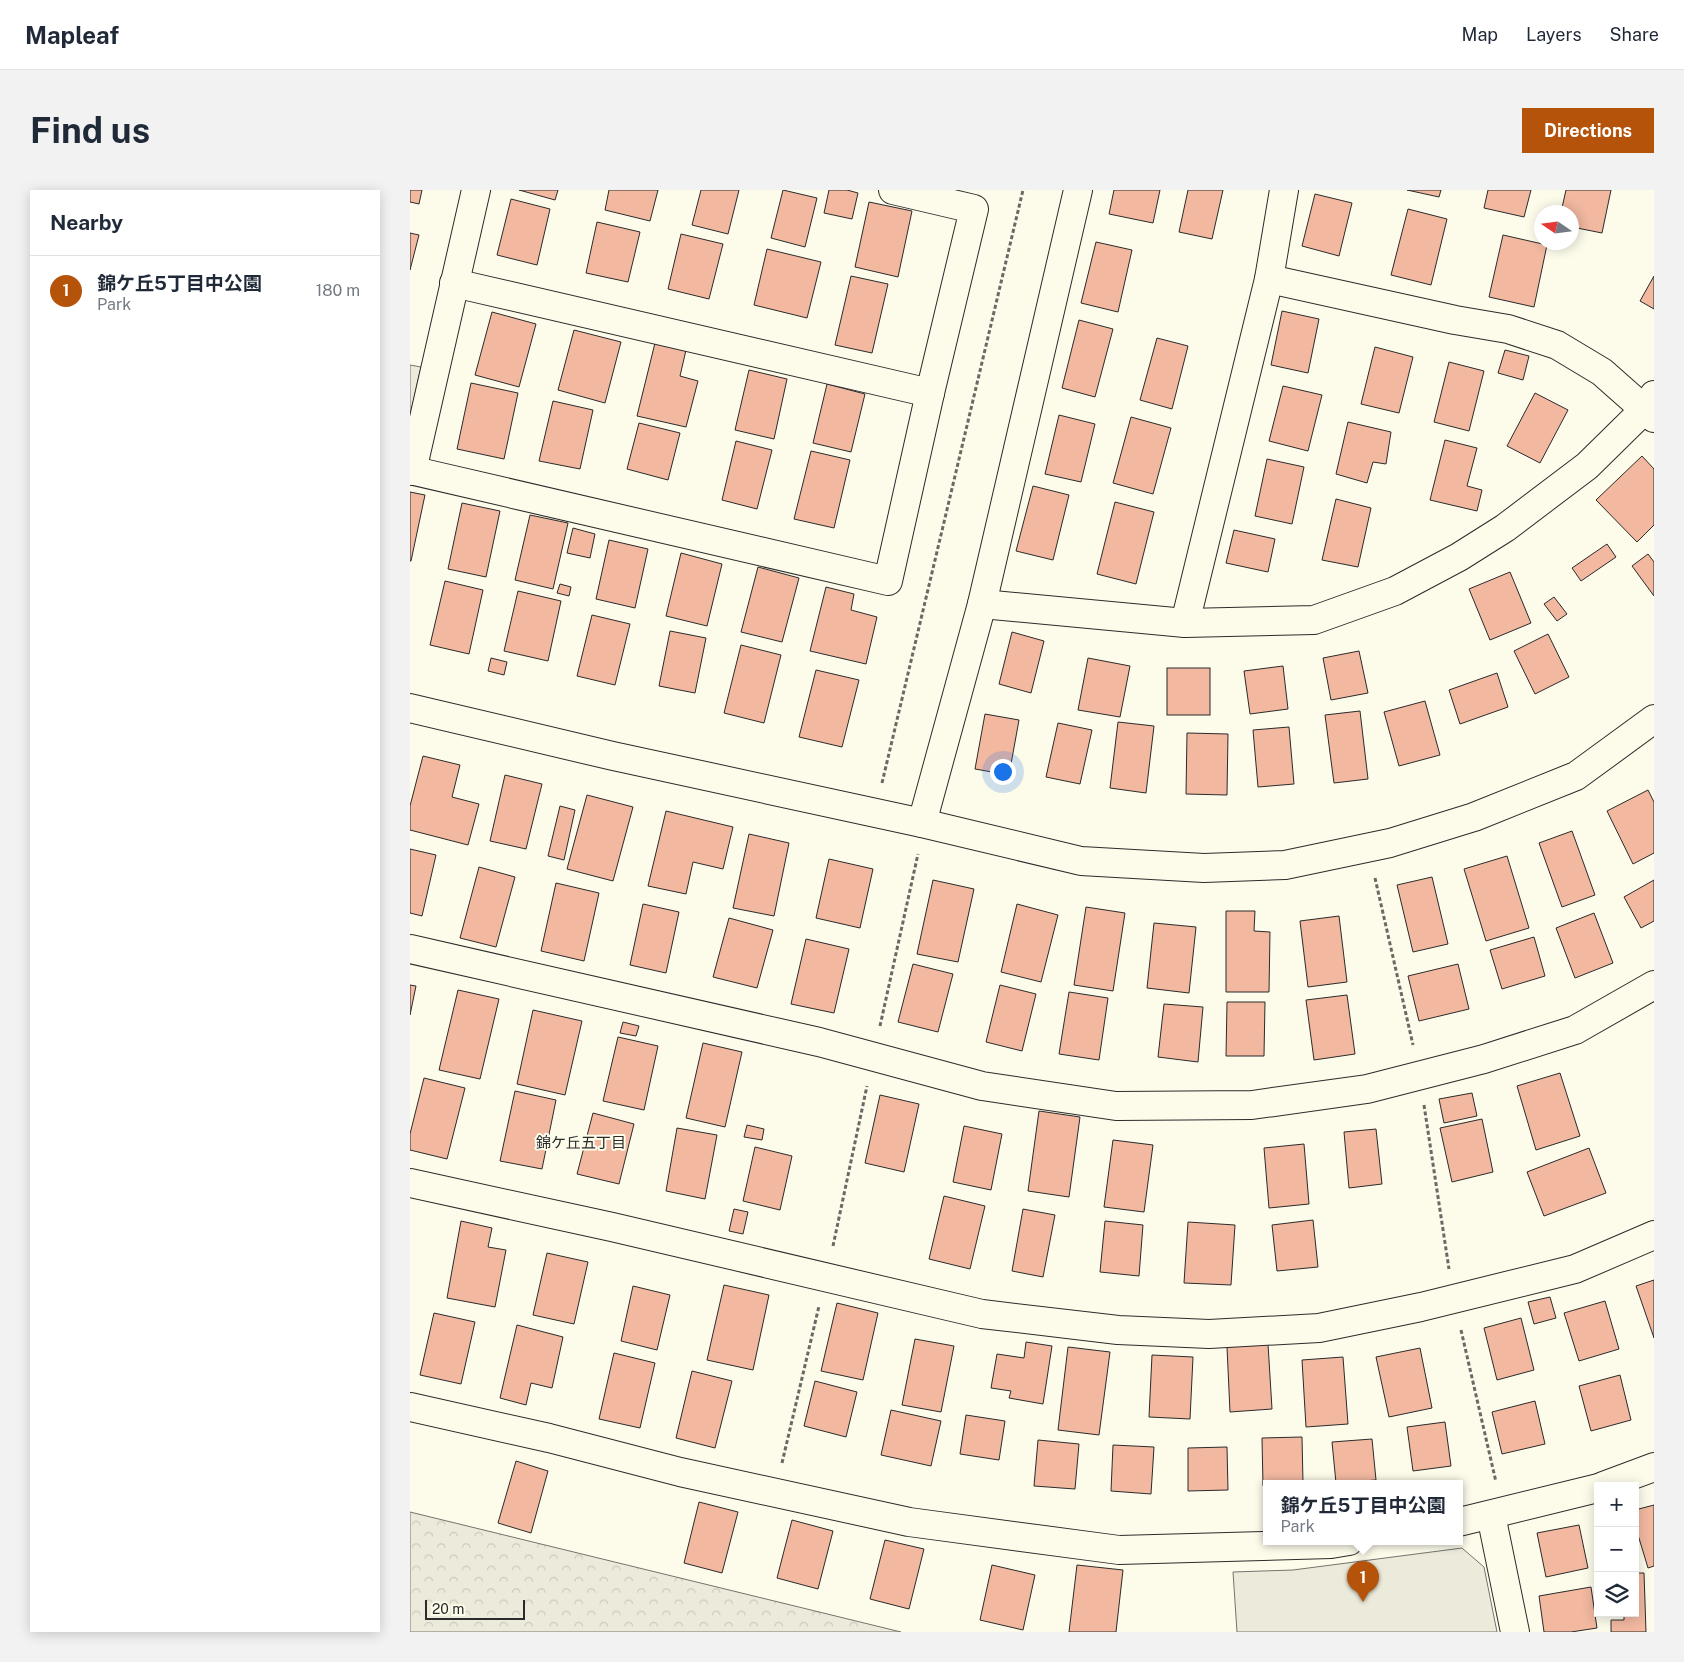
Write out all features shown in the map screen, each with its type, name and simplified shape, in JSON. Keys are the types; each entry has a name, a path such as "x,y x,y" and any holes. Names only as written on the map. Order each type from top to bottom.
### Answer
{"street":[{"path":"476,190 411,470 888,581 930,392 974,208 893,190"},
{"path":"921,835 982,604 1078,190"},
{"path":"1184,623 1269,279 1284,190"},
{"path":"982,604 1184,623 1314,620 1395,591 1459,557 1513,522 1587,466 1651,408 1602,372 1557,345 1508,329 1455,320 1269,279"},
{"path":"454,283 930,392"},
{"path":"410,708 612,756 921,835 1081,861 1204,868 1285,865 1390,843 1474,817 1576,776 1654,719"},
{"path":"410,949 744,1024 873,1056 982,1086 1116,1106 1252,1105 1367,1089 1484,1059 1575,1030 1654,985"},
{"path":"410,1183 621,1229 982,1314 1118,1330 1209,1334 1319,1328 1454,1299 1575,1270 1654,1235"},
{"path":"410,1407 549,1438 680,1472 909,1522 1119,1550 1296,1545"},
{"path":"1614,1482 1654,1467"},
{"path":"1463,1521 1594,1489"},
{"path":"1497,1513 1515,1632"}],"path":[{"path":"880,791 1023,190"},
{"path":"775,1493 826,1278 921,835"},
{"path":"1454,1299 1497,1513"}],"green space":[{"path":"410,1512 901,1632 410,1632"},
{"path":"1462,1548 1484,1567 1497,1632 1237,1632 1233,1572 1293,1570"}],"shaded area":[{"path":"410,365 421,367 410,416"}],"building":[{"path":"410,190 422,190 419,204 410,202"},
{"path":"519,190 558,190 555,200"},
{"path":"609,190 658,190 650,221 605,210"},
{"path":"701,190 739,190 728,234 692,225"},
{"path":"783,190 817,198 805,247 771,238"},
{"path":"829,190 847,190 858,193 852,219 824,213"},
{"path":"1114,190 1160,190 1153,223 1109,214"},
{"path":"1188,190 1223,190 1212,239 1179,232"},
{"path":"1407,190 1441,190 1439,197"},
{"path":"1488,190 1531,190 1524,217 1484,208"},
{"path":"1566,190 1611,190 1602,233 1579,228 1579,205 1563,205"},
{"path":"1315,194 1352,203 1339,256 1302,246"},
{"path":"511,199 550,209 537,265 497,255"},
{"path":"869,202 912,211 898,277 855,267"},
{"path":"1408,209 1447,219 1431,285 1391,275"},
{"path":"597,222 640,232 628,282 586,273"},
{"path":"410,233 419,235 410,270"},
{"path":"681,234 723,244 709,299 668,289"},
{"path":"1503,235 1534,242 1534,250 1546,250 1534,307 1489,297"},
{"path":"1096,242 1132,250 1118,312 1081,303"},
{"path":"767,249 821,262 807,318 754,305"},
{"path":"851,276 888,284 872,353 835,345"},
{"path":"1654,276 1654,309 1640,301"},
{"path":"1282,311 1319,319 1308,373 1271,365"},
{"path":"492,312 536,324 519,387 475,375"},
{"path":"1079,320 1113,329 1095,397 1062,388"},
{"path":"574,330 621,342 605,403 558,390"},
{"path":"1157,338 1188,346 1172,409 1140,400"},
{"path":"655,343 686,350 680,376 698,381 686,427 637,416"},
{"path":"1375,347 1413,357 1399,413 1361,404"},
{"path":"1505,350 1529,356 1523,380 1498,373"},
{"path":"1449,362 1484,371 1469,431 1434,422"},
{"path":"749,370 787,379 774,439 735,430"},
{"path":"471,383 518,393 504,459 457,449"},
{"path":"827,384 865,394 851,452 813,443"},
{"path":"1283,386 1322,395 1308,451 1269,441"},
{"path":"1535,393 1568,410 1540,463 1507,446"},
{"path":"553,401 593,410 580,469 539,461"},
{"path":"1059,415 1095,424 1081,482 1045,474"},
{"path":"1131,417 1171,428 1153,494 1113,483"},
{"path":"1348,422 1391,432 1386,464 1373,462 1367,483 1336,474"},
{"path":"639,423 680,433 668,480 627,469"},
{"path":"1445,440 1477,448 1467,486 1482,490 1477,511 1430,500"},
{"path":"736,441 772,450 757,509 722,500"},
{"path":"811,451 850,460 834,528 794,519"},
{"path":"1642,456 1654,469 1654,525 1637,542 1596,500"},
{"path":"1267,459 1304,467 1292,524 1255,516"},
{"path":"1033,486 1069,495 1053,560 1016,551"},
{"path":"410,492 425,495 411,561 410,561"},
{"path":"1336,499 1371,508 1358,567 1322,560"},
{"path":"1115,502 1154,512 1136,584 1097,574"},
{"path":"462,503 500,511 486,577 448,569"},
{"path":"530,515 568,523 553,589 515,580"},
{"path":"573,528 595,534 590,558 567,553"},
{"path":"1234,530 1275,539 1268,572 1226,563"},
{"path":"609,540 648,549 635,608 596,599"},
{"path":"1607,544 1616,557 1581,581 1572,568"},
{"path":"681,553 722,564 707,626 666,616"},
{"path":"1648,554 1654,562 1654,596 1632,566"},
{"path":"758,567 799,578 782,642 741,632"},
{"path":"1510,572 1531,623 1490,640 1469,589"},
{"path":"445,581 483,590 469,654 430,645"},
{"path":"560,584 571,587 569,596 557,593"},
{"path":"826,587 854,594 851,610 877,617 866,664 810,651"},
{"path":"518,591 561,601 548,661 504,651"},
{"path":"1554,597 1567,614 1557,621 1544,604"},
{"path":"592,615 630,624 615,685 577,676"},
{"path":"670,631 706,638 695,693 659,686"},
{"path":"1012,632 1044,641 1031,693 999,684"},
{"path":"1548,634 1569,677 1535,694 1514,651"},
{"path":"741,645 781,655 764,723 724,713"},
{"path":"1359,651 1368,693 1331,700 1323,658"},
{"path":"491,658 507,662 504,675 488,671"},
{"path":"1088,658 1130,666 1120,717 1078,710"},
{"path":"1283,666 1288,709 1250,714 1244,671"},
{"path":"1167,668 1210,668 1210,715 1167,715"},
{"path":"816,670 859,680 842,747 799,737"},
{"path":"1497,673 1508,707 1460,724 1449,690"},
{"path":"1425,701 1440,755 1399,766 1384,712"},
{"path":"1360,711 1368,779 1334,783 1325,715"},
{"path":"985,714 1019,720 1009,775 975,769"},
{"path":"1118,722 1154,726 1146,793 1110,788"},
{"path":"1058,723 1092,730 1080,784 1046,777"},
{"path":"1289,727 1294,784 1258,787 1253,730"},
{"path":"1187,733 1228,734 1227,795 1186,794"},
{"path":"423,756 460,765 452,797 479,804 468,845 410,830 410,806"},
{"path":"505,775 542,784 526,849 490,841"},
{"path":"1648,790 1654,802 1654,853 1633,864 1607,811"},
{"path":"587,795 633,807 613,881 567,869"},
{"path":"560,806 575,810 564,860 548,856"},
{"path":"666,811 733,827 723,869 693,862 686,894 648,886"},
{"path":"1572,831 1595,895 1562,907 1539,843"},
{"path":"749,834 789,843 774,916 733,908"},
{"path":"410,849 436,855 422,916 410,913"},
{"path":"1507,856 1529,928 1486,941 1464,869"},
{"path":"829,859 873,869 860,928 816,918"},
{"path":"479,867 515,877 496,947 460,938"},
{"path":"1432,877 1448,944 1413,952 1397,885"},
{"path":"933,880 974,889 958,962 917,954"},
{"path":"1654,880 1654,921 1641,928 1624,897"},
{"path":"556,883 599,893 584,961 541,951"},
{"path":"643,904 679,912 666,973 630,965"},
{"path":"1017,904 1058,915 1041,982 1001,972"},
{"path":"1086,907 1125,913 1113,991 1074,985"},
{"path":"1226,911 1255,911 1254,931 1270,932 1269,992 1226,992"},
{"path":"1594,913 1613,963 1575,978 1556,928"},
{"path":"1339,916 1347,982 1308,987 1300,921"},
{"path":"729,918 773,930 757,988 713,977"},
{"path":"1154,923 1196,927 1189,993 1147,988"},
{"path":"1534,937 1545,976 1502,989 1490,950"},
{"path":"806,939 849,949 834,1013 791,1004"},
{"path":"913,964 953,974 938,1032 898,1022"},
{"path":"1458,964 1469,1009 1419,1021 1408,976"},
{"path":"410,985 416,986 410,1015"},
{"path":"1000,985 1036,994 1022,1051 986,1042"},
{"path":"458,990 499,999 480,1079 439,1070"},
{"path":"1069,992 1108,998 1099,1060 1059,1054"},
{"path":"1347,995 1355,1054 1314,1060 1306,1000"},
{"path":"1227,1002 1265,1002 1264,1056 1226,1056"},
{"path":"1164,1004 1203,1007 1198,1062 1158,1057"},
{"path":"533,1010 582,1021 565,1095 517,1084"},
{"path":"623,1022 639,1026 636,1036 620,1033"},
{"path":"618,1037 658,1046 644,1110 603,1101"},
{"path":"703,1043 742,1052 725,1127 686,1118"},
{"path":"1560,1073 1580,1136 1536,1150 1517,1086"},
{"path":"424,1078 465,1088 447,1159 410,1150 410,1134"},
{"path":"515,1091 556,1100 542,1169 500,1161"},
{"path":"1472,1093 1477,1116 1444,1123 1439,1099"},
{"path":"880,1095 919,1104 904,1172 865,1163"},
{"path":"1039,1111 1080,1117 1069,1197 1028,1191"},
{"path":"593,1113 634,1124 619,1184 577,1174"},
{"path":"1482,1119 1493,1172 1452,1182 1440,1128"},
{"path":"747,1125 764,1129 762,1140 744,1137"},
{"path":"964,1126 1002,1134 991,1190 953,1182"},
{"path":"677,1128 717,1135 705,1199 666,1191"},
{"path":"1376,1129 1382,1184 1349,1188 1344,1132"},
{"path":"1113,1140 1153,1145 1144,1212 1104,1207"},
{"path":"1304,1144 1309,1204 1269,1208 1264,1148"},
{"path":"755,1147 792,1156 780,1210 743,1201"},
{"path":"1589,1148 1606,1193 1544,1216 1527,1172"},
{"path":"944,1196 985,1206 970,1269 929,1259"},
{"path":"734,1209 748,1212 743,1234 729,1231"},
{"path":"1023,1209 1055,1215 1043,1277 1012,1271"},
{"path":"1313,1220 1318,1267 1277,1271 1272,1225"},
{"path":"461,1221 492,1228 488,1247 506,1250 495,1307 447,1298"},
{"path":"1105,1221 1143,1225 1139,1276 1100,1272"},
{"path":"1188,1222 1235,1225 1231,1285 1184,1283"},
{"path":"547,1253 588,1262 574,1324 533,1315"},
{"path":"1654,1280 1654,1338 1636,1286"},
{"path":"724,1285 769,1295 753,1370 707,1360"},
{"path":"633,1286 670,1295 657,1350 621,1341"},
{"path":"1550,1297 1556,1318 1534,1324 1528,1302"},
{"path":"1605,1301 1619,1349 1579,1361 1564,1313"},
{"path":"837,1303 878,1313 863,1380 821,1371"},
{"path":"434,1313 475,1322 461,1384 420,1375"},
{"path":"1521,1318 1534,1370 1497,1380 1484,1328"},
{"path":"517,1325 563,1337 552,1388 531,1383 526,1405 500,1398"},
{"path":"915,1339 954,1346 941,1412 902,1405"},
{"path":"1026,1342 1052,1346 1043,1404 1009,1398 1011,1391 991,1388 997,1354 1024,1358"},
{"path":"1268,1344 1272,1409 1230,1412 1227,1347"},
{"path":"1068,1347 1110,1352 1099,1435 1058,1430"},
{"path":"1420,1348 1432,1408 1389,1417 1376,1357"},
{"path":"614,1353 655,1363 640,1428 599,1419"},
{"path":"1152,1355 1193,1357 1190,1419 1149,1417"},
{"path":"1343,1357 1348,1424 1306,1427 1302,1360"},
{"path":"692,1371 732,1381 715,1448 676,1438"},
{"path":"1620,1375 1631,1420 1591,1431 1579,1386"},
{"path":"815,1381 857,1392 846,1437 804,1426"},
{"path":"1535,1401 1545,1444 1502,1454 1492,1412"},
{"path":"891,1410 941,1421 931,1466 881,1455"},
{"path":"966,1415 1005,1421 999,1460 960,1454"},
{"path":"1445,1422 1451,1466 1413,1471 1407,1427"},
{"path":"1302,1437 1303,1480 1263,1480 1263,1486 1262,1438"},
{"path":"1372,1439 1376,1480 1336,1480 1332,1442"},
{"path":"1038,1440 1079,1444 1075,1489 1034,1486"},
{"path":"1113,1445 1154,1447 1151,1494 1111,1491"},
{"path":"1227,1447 1228,1490 1188,1491 1188,1448"},
{"path":"516,1461 548,1471 531,1533 498,1523"},
{"path":"699,1502 738,1512 722,1573 684,1563"},
{"path":"1654,1505 1654,1566 1648,1568 1639,1538 1639,1509"},
{"path":"792,1520 833,1531 818,1589 777,1578"},
{"path":"1579,1525 1588,1568 1546,1577 1537,1533"},
{"path":"885,1540 924,1549 909,1609 870,1599"},
{"path":"992,1565 1035,1575 1023,1630 980,1620"},
{"path":"1077,1565 1123,1570 1116,1632 1069,1632"},
{"path":"1639,1573 1644,1573 1646,1632 1611,1632 1611,1620 1624,1620 1624,1617 1639,1617"},
{"path":"1591,1587 1597,1628 1571,1632 1544,1632 1539,1596"}],"place":[{"name":"錦ケ丘5丁目中公園","path":"1363,1602"}],"district":[{"name":"錦ケ丘五丁目","path":"581,1143"}]}
